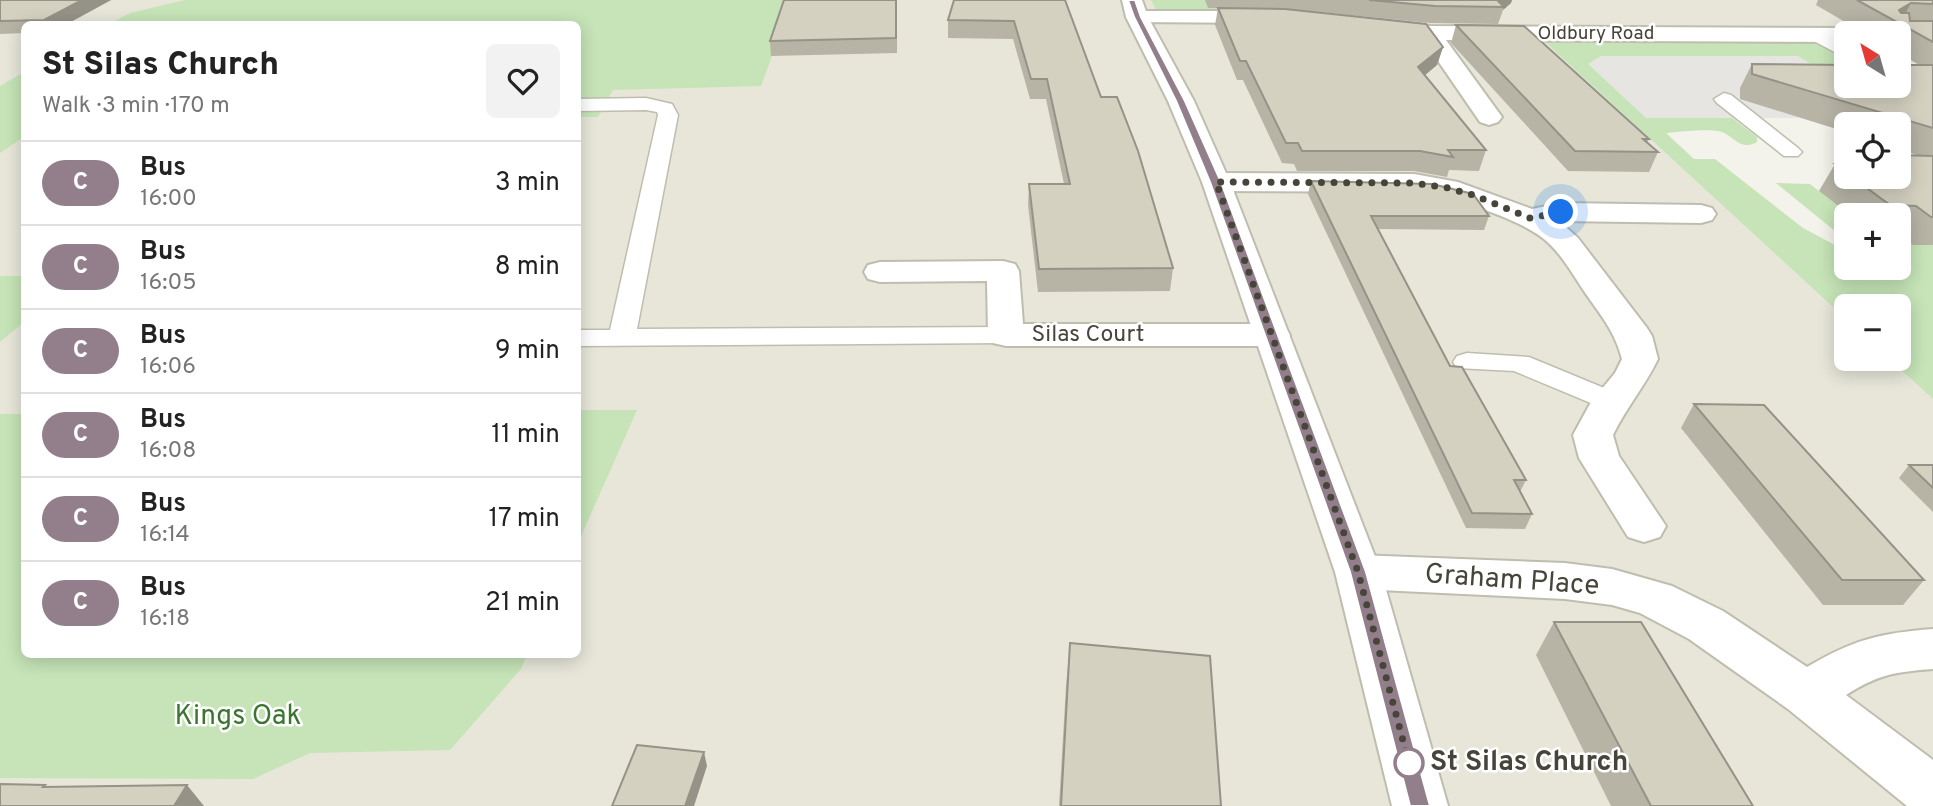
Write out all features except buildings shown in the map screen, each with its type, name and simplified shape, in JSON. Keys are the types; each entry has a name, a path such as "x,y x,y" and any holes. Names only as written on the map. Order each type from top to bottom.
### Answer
{"street":[{"path":"1134,8 1294,18"},
{"path":"1134,8 1181,101 1216,182 1358,572 1420,806"},
{"name":"Oldbury Road","path":"1358,25 1430,33 1834,35"},
{"path":"1430,33 1489,117"},
{"path":"1216,182 1413,183 1473,195 1552,230 1567,245 1634,336 1640,359 1631,377 1610,402 1594,435 1599,458 1644,526"},
{"path":"1530,218 1561,212 1701,214"},
{"name":"Silas Court","path":"880,272 1003,271 1006,335 1272,335"},
{"name":"Graham Place","path":"1358,572 1565,581 1612,587 1644,596 1706,625 1806,694 1933,793"},
{"path":"1806,694 1861,660 1904,650 1933,649"}],"lane":[{"path":"1814,34 1834,46"},
{"path":"1724,99 1791,152"},
{"path":"581,105 646,104 665,108 668,115 622,337"},
{"path":"581,338 1006,335"},
{"path":"1467,362 1519,363 1610,402"}],"shaded area":[{"path":"0,0 1933,0 1933,27 1911,27 1911,21 1834,21 1834,27 1530,25 1834,308 1834,371 1902,371 1933,399 1933,806 0,806"},
{"path":"1601,56 1798,56 1834,78 1834,94 1799,118 1646,118 1588,64"}],"green space":[{"path":"185,0 785,0 772,56 761,86 613,90 598,117 581,117 581,21 115,21 130,13"},
{"path":"1151,0 1347,0 1361,18 1157,12"},
{"path":"1542,39 1834,41 1834,79 1646,117 1731,117 1757,137 1757,142 1747,145 1717,131 1666,133 1694,159 1715,159 1803,228 1834,245 1834,280 1911,280 1911,238 1933,245 1933,399 1902,371 1911,371 1911,294 1834,294 1834,308"},
{"path":"21,74 21,139 0,153 0,86"},
{"path":"1776,183 1810,184 1835,203 1834,230"},
{"path":"0,276 21,276 21,324 0,342"},
{"path":"581,410 637,410 581,536"},
{"name":"Kings Oak","path":"0,414 21,414 21,658 526,658 521,669 450,750 310,753 253,779 0,778"}],"bus line":[{"name":"C","path":"1132,0 1137,17 1181,101 1216,182 1358,572 1420,806"}],"place":[{"name":"St Silas Church","path":"1409,763"}],"route":[{"path":"1409,763 1358,572 1216,182 1413,183 1473,195 1530,218 1561,212"}]}
